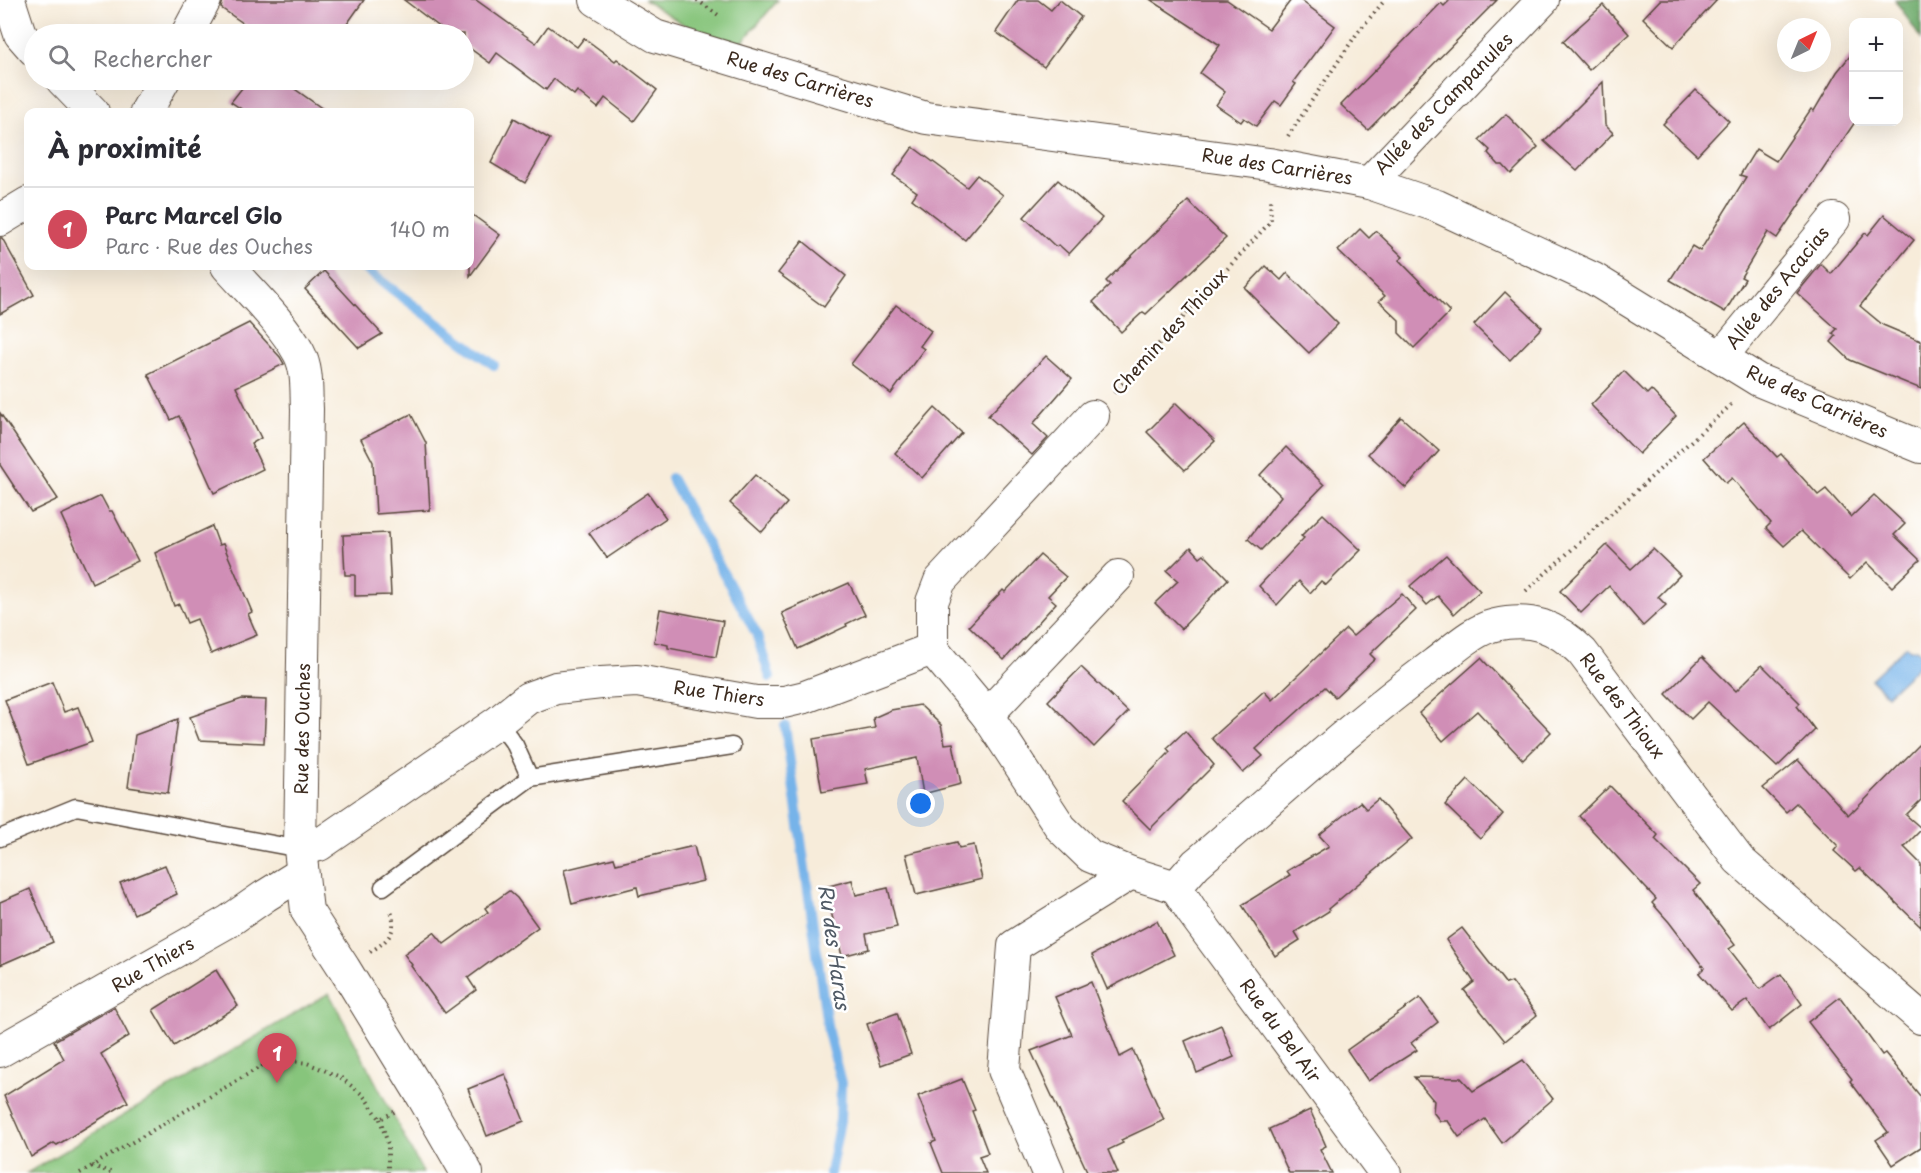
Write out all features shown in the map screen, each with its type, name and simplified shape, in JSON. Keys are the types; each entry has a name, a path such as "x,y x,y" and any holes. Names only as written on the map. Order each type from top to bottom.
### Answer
{"street":[{"path":"9,0 20,34 24,39"},
{"path":"192,24 205,0"},
{"name":"Allée des Campanules","path":"1370,183 1543,0"},
{"name":"Rue des Carrières","path":"614,4 655,36 926,118 1269,164 1370,183 1437,206 1594,279 1758,380 1921,447"},
{"path":"72,90 89,108"},
{"path":"148,108 158,90"},
{"path":"0,220 24,205"},
{"name":"Allée des Acacias","path":"1722,357 1834,219"},
{"name":"Rue des Ouches","path":"231,270 277,323 299,354 306,375 301,861 307,911 423,1097 467,1173"},
{"path":"1093,416 940,581 932,602 932,649 987,715 1061,828 1090,856 1131,873 1176,887"},
{"path":"987,715 1118,576"},
{"name":"Rue des Thioux","path":"1176,887 1196,864 1397,692 1473,635 1493,625 1519,621 1538,623 1569,639 1582,651 1740,860 1921,1018"},
{"name":"Rue Thiers","path":"0,1051 229,921 265,896 319,845 498,722 528,698 556,688 601,682 637,681 756,702 783,702 805,698 932,649"},
{"path":"1048,1173 1004,1070 1014,946 1131,873"},
{"name":"Rue du Bel Air","path":"1176,887 1385,1173"}],"lane":[{"path":"498,722 515,745 530,778"},
{"path":"383,887 530,778 732,746"},
{"path":"0,838 76,807 301,861"}],"path":[{"path":"697,0 721,17"},
{"path":"1269,164 1358,32 1385,0"},
{"name":"Chemin des Thioux","path":"1093,416 1271,221 1269,164"},
{"path":"1519,621 1519,598 1758,380"},
{"path":"344,968 380,946 390,936 394,921 383,887"},
{"path":"80,1173 260,1067 285,1060 307,1063 340,1077 363,1095 380,1119 388,1144 388,1173"},
{"path":"380,1119 423,1097"},
{"path":"92,1166 112,1173"}],"green space":[{"path":"644,0 778,0 732,54"},
{"path":"1895,0 1921,0 1921,39"},
{"path":"329,993 423,1173 27,1173"}],"water":[{"path":"1906,646 1910,650 1916,649 1921,653 1921,663 1887,695 1871,679"}],"building":[{"path":"223,0 364,0 347,24 244,24 221,8"},
{"path":"404,0 476,0 536,43 548,26 577,47 584,38 615,61 617,59 657,90 634,121 605,98 598,108 577,91 574,95 554,79 546,90 497,53 490,63 474,51 474,24 436,24"},
{"path":"1018,0 1038,0 1051,10 1060,0 1081,17 1044,67 996,32"},
{"path":"1151,0 1227,0 1269,29 1291,0 1300,0 1335,26 1293,82 1296,84 1281,105 1275,101 1256,126 1244,118 1241,122 1216,105 1225,92 1200,73 1220,45"},
{"path":"1450,0 1497,0 1368,130 1341,105 1441,3 1444,6"},
{"path":"1660,0 1717,0 1673,47 1643,18"},
{"path":"1603,5 1629,34 1589,70 1563,41"},
{"path":"1849,57 1849,126 1852,126 1777,238 1768,232 1741,277 1745,279 1725,312 1670,280 1692,246 1700,251 1746,177 1740,175 1756,149 1776,161 1811,109 1814,111 1837,72"},
{"path":"1603,82 1605,125 1613,133 1577,171 1544,141"},
{"path":"240,90 296,90 321,108 240,108 231,102"},
{"path":"1696,90 1729,121 1697,155 1663,124"},
{"path":"1506,114 1538,147 1511,174 1503,165 1499,165 1488,153 1490,150 1479,140"},
{"path":"514,118 550,139 525,183 491,163"},
{"path":"913,147 967,187 977,175 1003,195 965,240 912,199 917,192 893,175"},
{"path":"1058,180 1102,218 1069,254 1059,245 1055,246 1024,217"},
{"path":"1188,201 1226,238 1146,314 1143,312 1121,332 1093,302 1110,285 1106,281"},
{"path":"1884,215 1914,240 1860,306 1883,325 1921,341 1921,389 1850,360 1831,342 1836,336 1833,333 1837,329 1797,293 1821,264 1831,274 1865,233 1868,235"},
{"path":"474,216 500,235 470,276 470,270 474,270"},
{"path":"1360,229 1369,238 1376,231 1403,257 1399,260 1450,312 1414,348 1399,333 1399,320 1379,301 1385,296 1338,251"},
{"path":"0,238 34,295 0,314"},
{"path":"803,241 846,276 824,307 778,273"},
{"path":"1266,266 1281,280 1287,273 1338,324 1309,353 1245,288"},
{"path":"324,271 382,334 359,348 305,289"},
{"path":"1505,292 1542,327 1510,360 1474,325"},
{"path":"896,305 931,331 920,346 924,349 891,394 851,364"},
{"path":"249,323 284,364 236,387 261,438 251,444 263,469 214,493 179,416 171,420 148,374"},
{"path":"1046,356 1072,379 1033,424 1048,438 1032,455 988,416"},
{"path":"1624,371 1647,394 1651,390 1676,416 1639,454 1591,405"},
{"path":"1176,403 1215,441 1185,470 1147,432"},
{"path":"935,408 962,433 922,478 895,453"},
{"path":"0,413 58,499 31,512 0,465"},
{"path":"411,414 426,443 430,510 376,514 373,462 361,439"},
{"path":"1401,417 1439,451 1406,488 1368,454"},
{"path":"1744,422 1777,457 1781,454 1818,495 1826,489 1851,517 1874,495 1905,524 1894,535 1920,560 1892,587 1867,562 1850,579 1801,531 1784,546 1766,528 1771,523 1732,478 1726,483 1704,458"},
{"path":"1286,447 1324,485 1261,550 1248,539 1281,496 1260,475"},
{"path":"755,475 787,503 762,532 730,503"},
{"path":"648,493 666,518 607,558 589,533"},
{"path":"101,496 109,511 112,511 138,561 92,583 61,515"},
{"path":"1323,514 1361,550 1326,585 1321,581 1310,593 1299,581 1277,605 1259,586 1304,538 1301,536"},
{"path":"212,526 219,545 223,544 252,612 248,614 257,635 211,654 197,619 187,623 179,604 174,606 155,553"},
{"path":"388,533 391,595 355,596 355,575 345,575 343,535"},
{"path":"1607,545 1631,569 1653,549 1680,575 1658,597 1666,605 1643,626 1609,586 1581,613 1560,591"},
{"path":"1191,547 1200,557 1204,554 1228,579 1181,629 1155,603 1178,581 1167,571"},
{"path":"1040,555 1066,577 1048,596 1056,603 1004,660 969,626"},
{"path":"1446,555 1480,591 1454,614 1438,596 1427,605 1410,586"},
{"path":"849,583 865,615 798,649 782,613"},
{"path":"1402,594 1416,610 1370,654 1375,659 1335,697 1325,687 1256,749 1263,756 1243,773 1212,738 1264,691 1272,700 1346,629 1353,636"},
{"path":"660,609 723,621 716,657 668,648 668,645 654,642"},
{"path":"1702,657 1736,691 1762,665 1800,703 1797,706 1815,730 1777,767 1708,702 1691,719 1666,694"},
{"path":"1481,658 1551,732 1523,760 1477,711 1443,741 1419,713"},
{"path":"1081,667 1128,712 1094,747 1048,701"},
{"path":"52,682 64,712 78,707 92,742 29,764 5,700"},
{"path":"242,699 266,700 264,743 199,740 190,717"},
{"path":"920,705 941,725 945,744 953,743 961,784 923,794 917,758 865,769 868,784 822,792 813,739 875,728 873,718 891,710"},
{"path":"178,719 168,793 128,787 135,735"},
{"path":"1185,731 1214,765 1150,829 1122,801 1170,752 1167,748"},
{"path":"1921,743 1921,800 1906,815 1921,830 1904,847 1921,864 1921,927 1860,868 1856,871 1834,851 1838,846 1796,803 1786,812 1763,788 1798,760 1848,815"},
{"path":"1468,780 1503,814 1480,839 1445,805"},
{"path":"1610,786 1658,835 1655,839 1700,884 1693,890 1735,945 1729,949 1760,989 1781,974 1802,1004 1769,1030 1747,1000 1732,1011 1699,973 1704,968 1652,903 1656,899 1579,816"},
{"path":"1378,799 1412,839 1328,909 1329,911 1295,932 1300,940 1275,956 1242,905 1290,875 1287,871 1329,846 1319,835 1360,802 1366,809"},
{"path":"957,842 959,848 974,845 982,879 916,895 906,854"},
{"path":"694,846 703,881 639,896 637,887 572,904 564,870 614,858 616,864"},
{"path":"165,865 177,894 134,914 120,883"},
{"path":"852,880 856,895 888,888 897,927 866,934 869,949 842,956 825,887"},
{"path":"30,889 53,942 0,965 0,902"},
{"path":"509,891 517,898 538,927 468,978 476,990 445,1013 404,954 434,932 444,944 488,912 485,908"},
{"path":"1157,921 1174,955 1107,989 1092,955"},
{"path":"1462,928 1506,984 1512,982 1537,1015 1505,1041 1464,990 1474,982 1446,940"},
{"path":"216,970 238,1006 174,1046 153,1010"},
{"path":"1091,982 1120,1057 1133,1050 1164,1120 1121,1140 1123,1143 1108,1150 1118,1173 1088,1173 1031,1051 1072,1035 1055,997"},
{"path":"1840,997 1882,1055 1885,1053 1921,1097 1921,1147 1893,1165 1876,1140 1888,1132 1850,1081 1852,1079 1808,1022"},
{"path":"1420,998 1438,1022 1411,1043 1417,1050 1368,1081 1347,1050"},
{"path":"114,1007 129,1036 101,1054 128,1102 57,1145 54,1143 31,1157 4,1096 64,1059 54,1041"},
{"path":"897,1013 911,1054 881,1065 867,1024"},
{"path":"1221,1025 1234,1057 1197,1073 1185,1041"},
{"path":"1523,1060 1553,1099 1502,1143 1485,1119 1459,1137 1448,1121 1440,1121 1433,1112 1434,1101 1414,1077 1461,1078 1473,1091"},
{"path":"505,1074 524,1121 487,1136 468,1089"},
{"path":"962,1079 975,1110 972,1111 988,1153 979,1156 986,1173 943,1173 931,1143 936,1141 918,1096"},
{"path":"1310,1110 1326,1146 1320,1149 1332,1173 1289,1173 1269,1129"}],"waterway":[{"name":"Ru des Haras","path":"366,270 494,365"},
{"name":"Ru des Haras","path":"671,478 756,633 770,677"},
{"name":"Ru des Haras","path":"785,726 828,1032 841,1083 840,1120 830,1173"}],"place":[{"name":"Parc Marcel Glo","path":"277,1083"}]}
